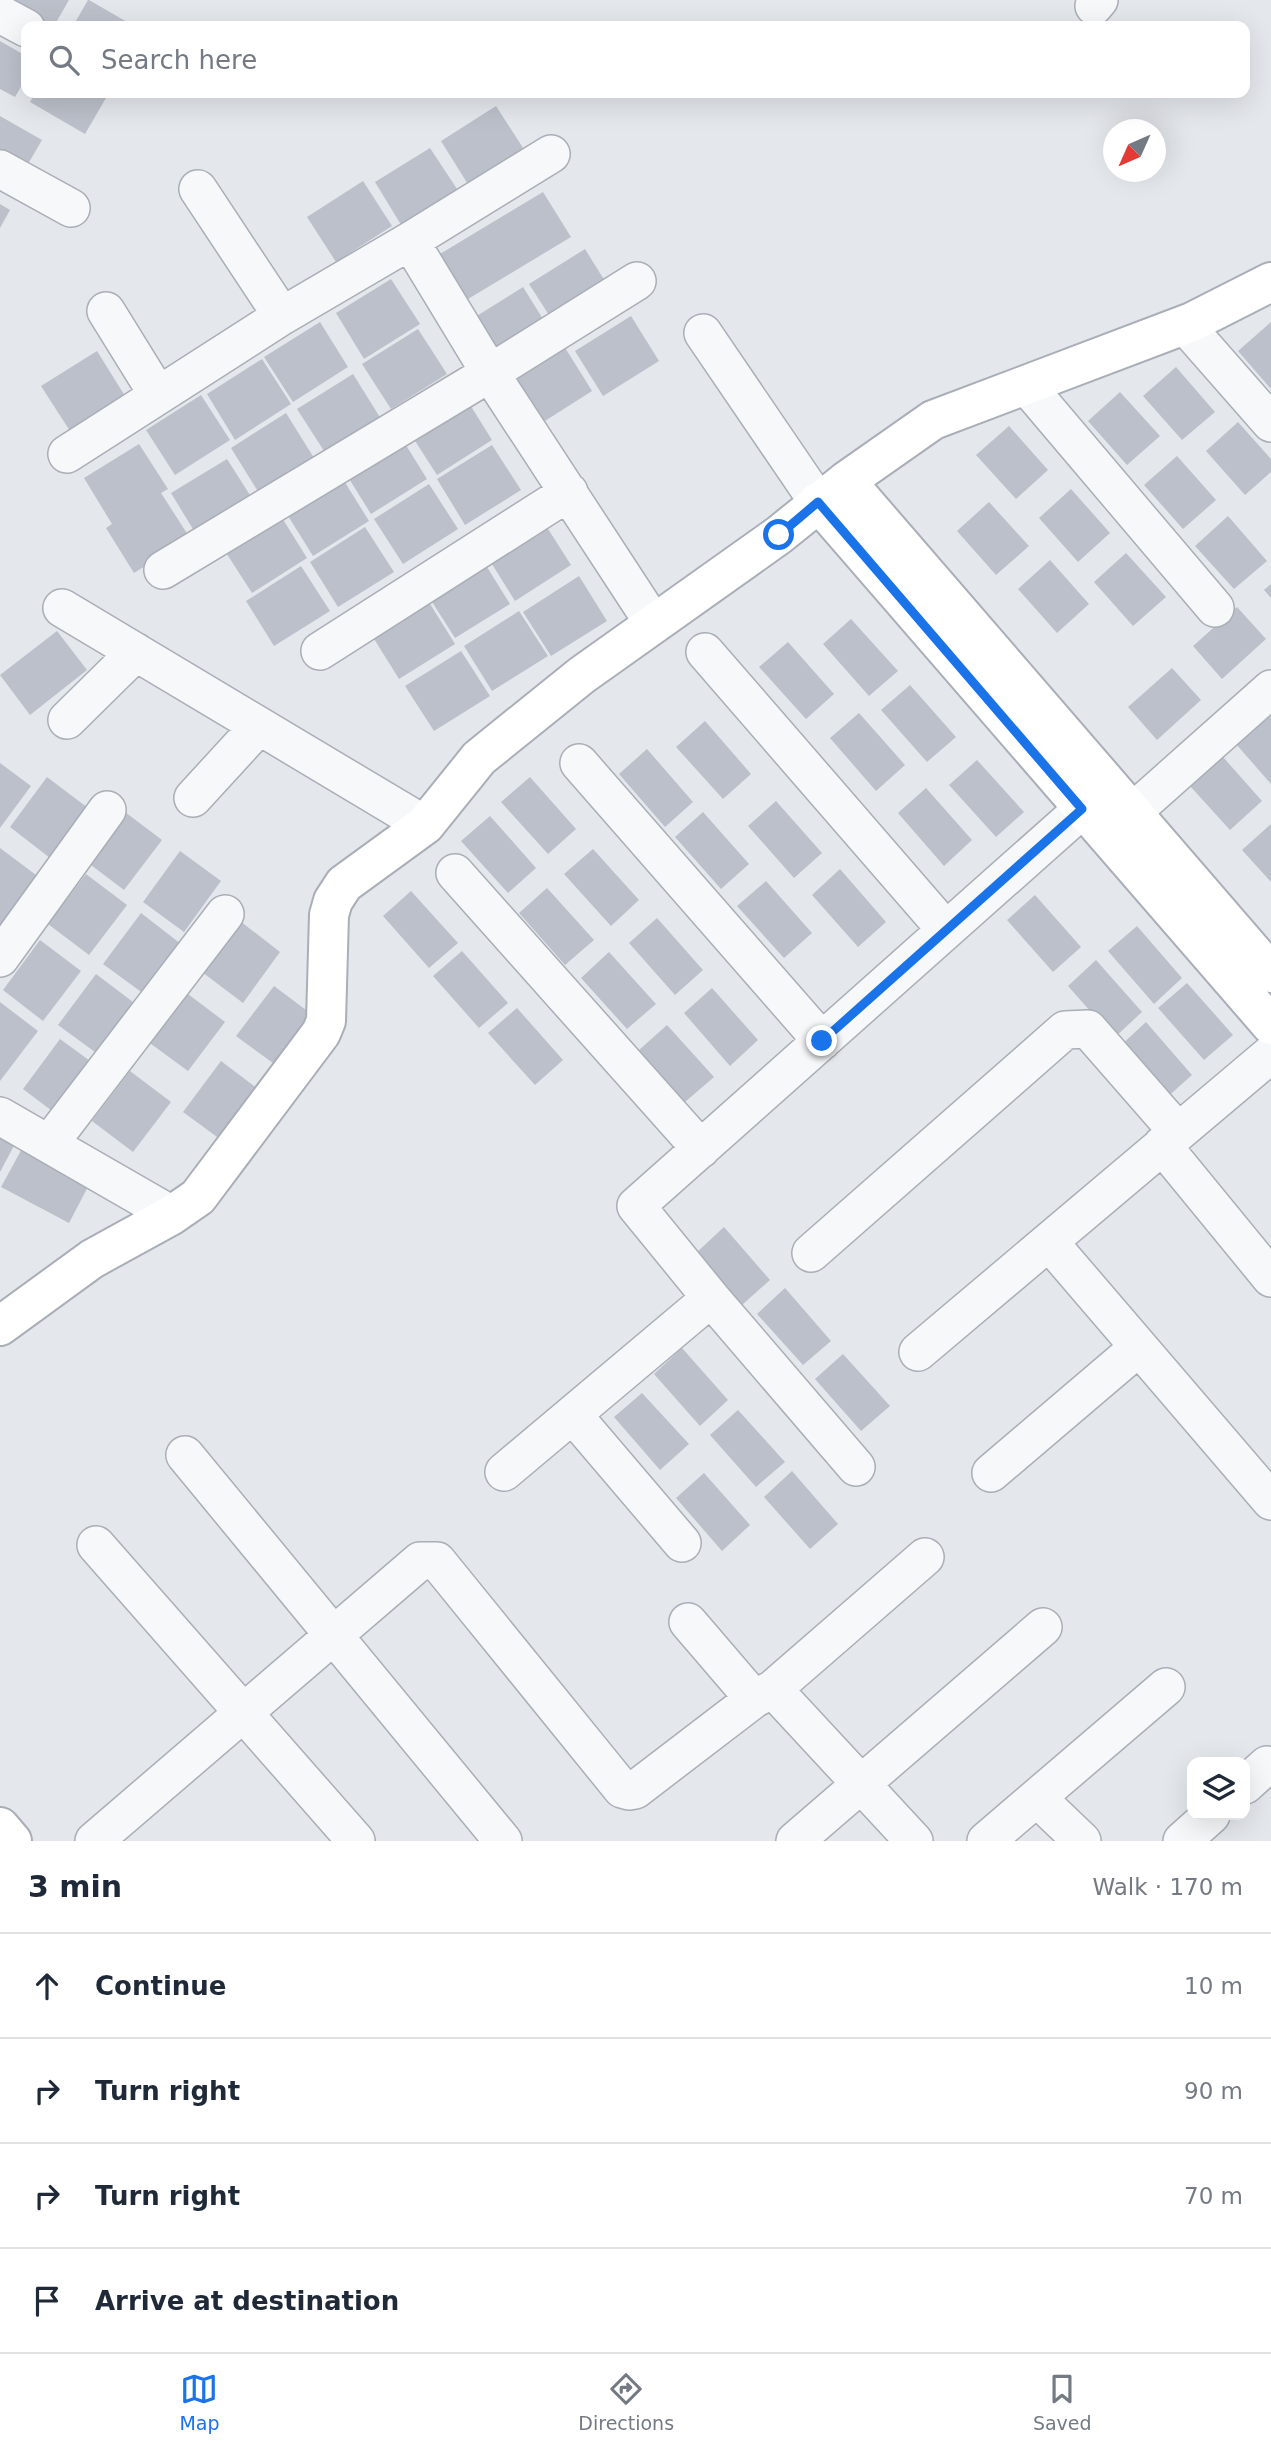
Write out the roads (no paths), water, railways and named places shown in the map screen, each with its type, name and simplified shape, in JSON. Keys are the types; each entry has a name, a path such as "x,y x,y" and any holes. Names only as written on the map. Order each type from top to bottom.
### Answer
{"street":[{"path":"0,14 21,25"},
{"path":"67,454 282,316 410,241 551,153"},
{"path":"0,169 71,208"},
{"path":"198,189 282,316"},
{"path":"410,241 490,373 654,624"},
{"path":"163,570 637,281"},
{"path":"0,1326 92,1259 172,1215 198,1197 321,1033 328,1008 332,901 344,884 425,825 479,758 582,675 779,535 832,491 933,420 1185,325 1271,282"},
{"path":"106,312 158,395"},
{"path":"1185,325 1271,423"},
{"path":"703,333 832,491 1107,810 1271,1025"},
{"path":"1026,385 1215,608"},
{"path":"320,651 569,492"},
{"path":"62,607 425,825"},
{"path":"67,720 136,652"},
{"path":"705,652 946,930"},
{"path":"856,1467 636,1206 946,930 1271,689"},
{"path":"194,798 259,726"},
{"path":"579,763 822,1041"},
{"path":"0,958 107,810"},
{"path":"1107,810 1271,973"},
{"path":"455,873 701,1149"},
{"path":"49,1144 225,914"},
{"path":"811,1252 1065,1030 1088,1029 1271,1278"},
{"path":"918,1352 1271,1054"},
{"path":"0,1116 172,1215"},
{"path":"1049,1242 1271,1501"},
{"path":"504,1472 711,1298"},
{"path":"991,1472 1139,1347"},
{"path":"573,1415 682,1543"},
{"path":"185,1455 503,1841"},
{"path":"96,1545 356,1841"},
{"path":"94,1841 419,1561 437,1562 622,1789 629,1791 635,1790 763,1694 925,1557"},
{"path":"688,1622 861,1784 914,1841"},
{"path":"795,1841 1043,1628"},
{"path":"986,1841 1166,1687"},
{"path":"1037,1798 1082,1841"},
{"path":"1182,1841 1205,1820"},
{"path":"0,1827 12,1841"}]}
